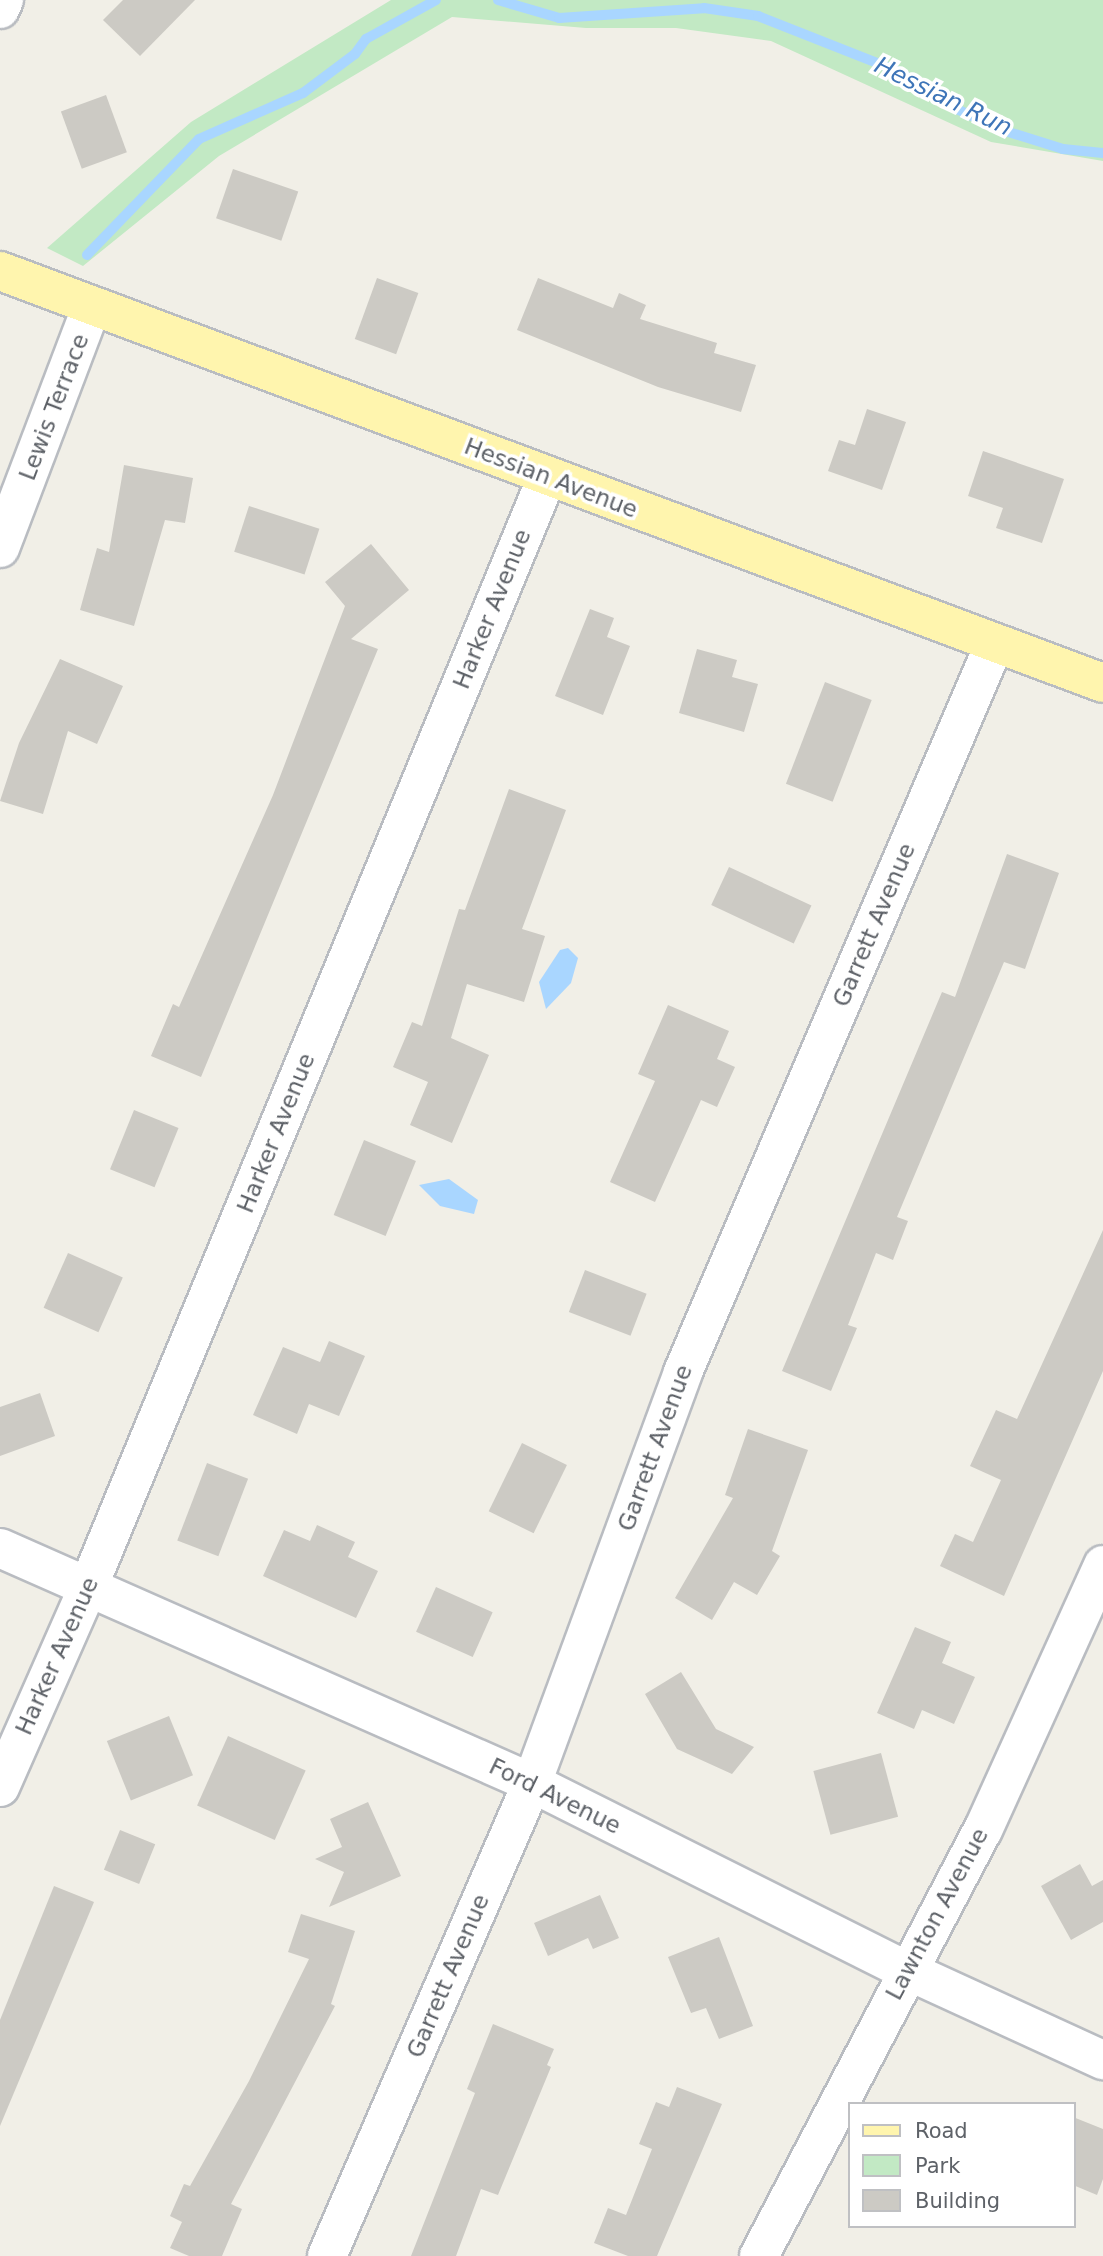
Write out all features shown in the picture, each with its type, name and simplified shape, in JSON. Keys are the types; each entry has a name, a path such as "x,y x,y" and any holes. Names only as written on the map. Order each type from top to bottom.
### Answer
{"main road":[{"name":"Hessian Avenue","path":"0,271 994,645 1103,683"}],"street":[{"path":"0,9 4,0"},
{"name":"Lewis Terrace","path":"0,548 92,306"},
{"name":"Harker Avenue","path":"0,1787 89,1585 547,477"},
{"name":"Garrett Avenue","path":"327,2256 532,1783 683,1372 994,645"},
{"name":"Ford Avenue","path":"0,1548 89,1585 532,1783 906,1970 1103,2060"},
{"name":"Lawnton Avenue","path":"759,2256 906,1970 983,1830 1095,1603 1103,1565"}],"green space":[{"path":"391,0 1103,0 1103,161 991,142 771,41 676,28 586,28 452,17 219,156 83,266 47,248 191,122"}],"water":[{"path":"568,948 578,958 571,983 546,1009 539,982 560,950"},
{"path":"449,1179 478,1200 474,1214 440,1206 419,1185"}],"building":[{"path":"123,0 195,0 140,56 103,20"},
{"path":"106,95 127,152 82,169 61,111"},
{"path":"233,169 298,191 281,241 216,218"},
{"path":"377,278 418,293 396,354 355,339"},
{"path":"538,278 613,308 619,293 646,305 640,319 717,343 714,353 756,365 741,412 658,387 517,330"},
{"path":"867,409 906,422 882,490 828,471 839,440 855,445"},
{"path":"983,451 1064,479 1042,543 996,528 1003,508 968,496"},
{"path":"124,465 193,478 185,523 165,520 134,626 80,610 97,548 109,552"},
{"path":"249,506 319,529 305,575 234,552"},
{"path":"371,544 409,590 351,639 378,649 201,1077 151,1056 173,1004 179,1007 273,795 345,606 325,582"},
{"path":"590,609 614,618 607,637 630,646 603,715 555,696"},
{"path":"697,649 737,660 732,677 758,684 744,732 679,713"},
{"path":"60,659 123,686 97,744 68,731 43,814 0,801 19,743"},
{"path":"825,682 872,700 833,802 786,784"},
{"path":"509,789 566,810 522,929 545,936 524,1002 467,984 451,1038 489,1055 452,1143 410,1125 428,1082 393,1067 412,1022 422,1026 459,909 465,910"},
{"path":"1007,854 1059,873 1025,969 1004,962 897,1217 908,1221 893,1260 876,1253 848,1325 857,1328 831,1391 782,1371 942,992 955,997"},
{"path":"729,867 811,905 794,944 711,905"},
{"path":"668,1005 729,1031 717,1059 735,1067 717,1107 701,1100 655,1202 610,1182 655,1081 638,1074"},
{"path":"134,1110 179,1128 155,1187 110,1169"},
{"path":"364,1140 416,1161 386,1236 334,1215"},
{"path":"1103,1230 1103,1371 1004,1596 940,1566 955,1534 973,1542 1001,1480 970,1466 996,1410 1017,1419"},
{"path":"68,1253 123,1277 98,1332 44,1308"},
{"path":"585,1270 647,1294 630,1336 569,1312"},
{"path":"329,1341 365,1356 339,1416 309,1404 297,1434 253,1415 283,1347 320,1362"},
{"path":"40,1393 55,1436 0,1456 0,1407"},
{"path":"748,1429 808,1450 772,1551 780,1556 757,1595 734,1582 712,1620 675,1598 733,1498 725,1495"},
{"path":"522,1443 567,1465 534,1533 489,1511"},
{"path":"207,1463 248,1479 218,1556 177,1540"},
{"path":"317,1525 355,1542 348,1557 378,1571 356,1618 263,1576 284,1530 310,1541"},
{"path":"436,1587 493,1612 473,1657 416,1632"},
{"path":"915,1627 951,1642 942,1663 975,1677 954,1724 922,1710 914,1729 877,1713"},
{"path":"681,1672 716,1729 754,1747 732,1774 677,1749 645,1694"},
{"path":"169,1716 193,1775 131,1800 107,1741"},
{"path":"228,1736 306,1771 275,1840 197,1805"},
{"path":"881,1753 898,1817 830,1835 813,1771"},
{"path":"368,1802 401,1876 329,1907 344,1872 315,1859 342,1847 330,1819"},
{"path":"120,1830 155,1844 139,1884 104,1870"},
{"path":"1080,1864 1092,1886 1103,1880 1103,1922 1071,1940 1041,1886"},
{"path":"54,1886 94,1902 0,2126 0,2020"},
{"path":"600,1895 619,1938 593,1949 588,1938 548,1956 534,1923"},
{"path":"301,1914 355,1931 331,2004 335,2006 231,2204 242,2209 222,2256 189,2256 170,2248 182,2222 170,2216 184,2184 190,2186 249,2081 309,1959 288,1952"},
{"path":"719,1937 753,2026 719,2039 706,2008 691,2013 668,1957"},
{"path":"493,2024 554,2049 547,2065 551,2067 498,2195 481,2189 456,2256 411,2256 475,2093 467,2089"},
{"path":"677,2087 722,2104 657,2256 628,2256 594,2243 608,2208 626,2215 652,2149 639,2144 656,2102 669,2107"},
{"path":"1075,2118 1103,2129 1103,2179 1097,2195 1075,2186"}],"waterway":[{"name":"Hessian Run","path":"87,255 199,139 303,93 355,54 366,39 436,0"},
{"name":"Hessian Run","path":"498,0 559,18 704,8 758,16 900,72 948,105 1002,130 1063,149 1103,153"}]}
